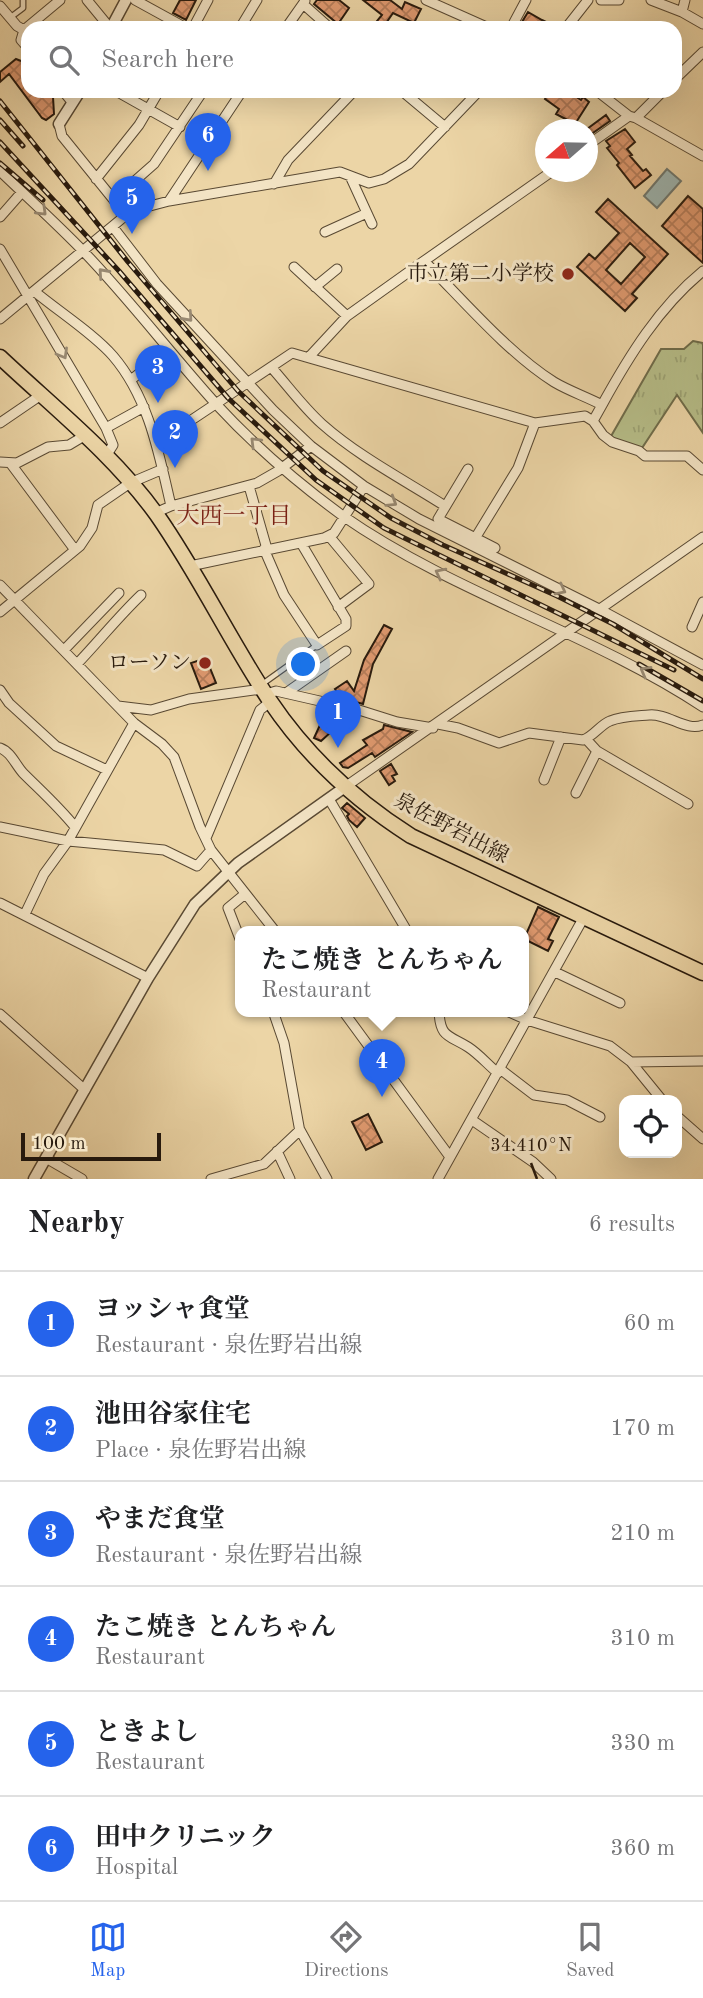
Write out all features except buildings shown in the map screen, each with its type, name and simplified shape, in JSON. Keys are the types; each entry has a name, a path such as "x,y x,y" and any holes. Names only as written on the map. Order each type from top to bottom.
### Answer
{"main road":[{"name":"泉佐野岩出線","path":"0,357 106,456 155,513 190,566 265,693 317,759 345,787 367,806 411,836 703,973"}],"street":[{"path":"35,21 60,0"},
{"path":"87,0 104,21"},
{"path":"114,21 126,0"},
{"path":"135,0 173,21"},
{"path":"198,21 208,0"},
{"path":"244,21 257,0"},
{"path":"426,0 473,21"},
{"path":"515,21 526,0"},
{"path":"573,21 588,0"},
{"path":"601,0 619,0"},
{"path":"651,0 703,24"},
{"path":"682,12 685,0"},
{"path":"291,21 305,2 323,21"},
{"path":"0,6 21,28"},
{"path":"682,72 703,52"},
{"path":"69,98 72,102"},
{"path":"76,98 60,124 62,136 117,204 123,218"},
{"path":"128,98 180,127"},
{"path":"96,178 155,98"},
{"path":"117,204 137,179 155,164 199,98"},
{"path":"169,201 237,98"},
{"path":"274,184 288,160 347,98"},
{"path":"410,98 445,127"},
{"path":"0,319 131,211 169,201 340,172 369,183 384,179 409,164 472,98"},
{"path":"607,98 633,117 703,156"},
{"path":"598,138 633,117 655,98"},
{"path":"0,171 84,251 216,404 284,467 344,516 449,578 635,666 703,707"},
{"path":"350,176 372,224"},
{"path":"309,356 347,316 537,182"},
{"path":"0,217 22,192"},
{"path":"325,232 367,213"},
{"path":"113,227 157,284 247,383 311,446 364,485 419,519 473,542 495,548"},
{"path":"0,249 31,293 106,428 113,444 106,456"},
{"path":"425,261 529,363 554,382 603,405"},
{"path":"294,267 347,316"},
{"path":"316,287 337,269"},
{"path":"593,421 627,360 656,321 703,271"},
{"path":"31,293 112,354 131,379 153,433 171,506"},
{"path":"131,379 165,353"},
{"path":"153,433 187,422 292,353 535,423 585,416 612,442 639,451 645,456 687,456 703,470"},
{"path":"271,367 307,410 325,426 369,458 445,506"},
{"path":"0,423 41,396"},
{"path":"106,428 144,407"},
{"path":"473,542 518,468 535,423"},
{"path":"0,462 11,464 24,461 48,447 69,445 84,436"},
{"path":"155,513 171,506 249,486 284,467 311,446"},
{"path":"11,464 75,550"},
{"path":"0,612 75,550 92,528 98,505 130,484 163,469"},
{"path":"468,469 438,519 473,542 703,665"},
{"path":"190,566 329,536 334,533 364,485"},
{"path":"249,486 265,549 284,595 317,645 346,626 346,619 301,543"},
{"path":"329,536 369,584 338,607"},
{"path":"34,1179 148,978 195,904 228,872 703,537"},
{"path":"0,585 134,723 162,744 174,757 211,850 271,926"},
{"path":"64,650 119,593"},
{"path":"77,664 105,634 108,626 141,595"},
{"path":"692,627 703,603"},
{"path":"286,693 346,651"},
{"path":"0,690 9,703 56,746 107,770"},
{"path":"118,706 151,710 189,699 276,691 359,710 397,722 436,726 499,743 528,733 574,740 586,739 608,721 653,714 691,727 703,725"},
{"path":"206,838 265,693"},
{"path":"25,914 44,874 68,841 134,723"},
{"path":"544,780 561,737"},
{"path":"586,739 597,751 688,804"},
{"path":"0,748 7,751 21,771 58,805 75,827"},
{"path":"576,793 597,751"},
{"path":"328,799 404,926"},
{"path":"0,827 68,841 164,850 197,866 211,850"},
{"path":"235,926 228,908 245,894"},
{"path":"0,903 148,978"},
{"path":"529,1017 584,917"},
{"path":"555,972 620,1003"},
{"path":"0,1014 85,1090"},
{"path":"275,1017 284,1043 300,1131 327,1179"},
{"path":"347,1017 450,1157"},
{"path":"440,1017 446,1036 468,1048 534,1095 567,1100 600,1117"},
{"path":"520,1017 610,1046 631,1062 658,1095"},
{"path":"438,1179 529,1017"},
{"path":"631,1062 703,1061"},
{"path":"472,1120 533,1162 551,1179"},
{"path":"682,1120 703,1139"},
{"path":"211,1179 241,1175 264,1164 300,1131"},
{"path":"277,1151 290,1179"},
{"path":"46,1158 82,1179"}],"lane":[{"path":"10,18 23,8 23,0"},
{"path":"265,693 317,645"}],"green space":[{"path":"693,341 703,343 703,433 677,395 642,448 610,438 661,349 684,349"}],"water":[{"path":"667,169 681,181 657,208 644,196"}],"railway":[{"path":"0,101 128,262 238,391 323,471 391,518 613,624 703,679"},
{"path":"0,120 23,146"},
{"path":"0,142 119,271 228,398 316,480 384,528 674,670"},
{"path":"0,163 43,200"},
{"path":"639,664 703,701"}],"place":[{"name":"田中クリニック","path":"208,171"},
{"name":"ときよし","path":"132,234"},
{"name":"市立第二小学校","path":"568,274"},
{"name":"やまだ食堂","path":"158,403"},
{"name":"池田谷家住宅","path":"175,468"},
{"name":"ローソン","path":"205,663"},
{"name":"ヨッシャ食堂","path":"338,748"},
{"name":"たこ焼き とんちゃん","path":"382,1097"}],"district":[{"name":"大西一丁目","path":"234,516"}]}
